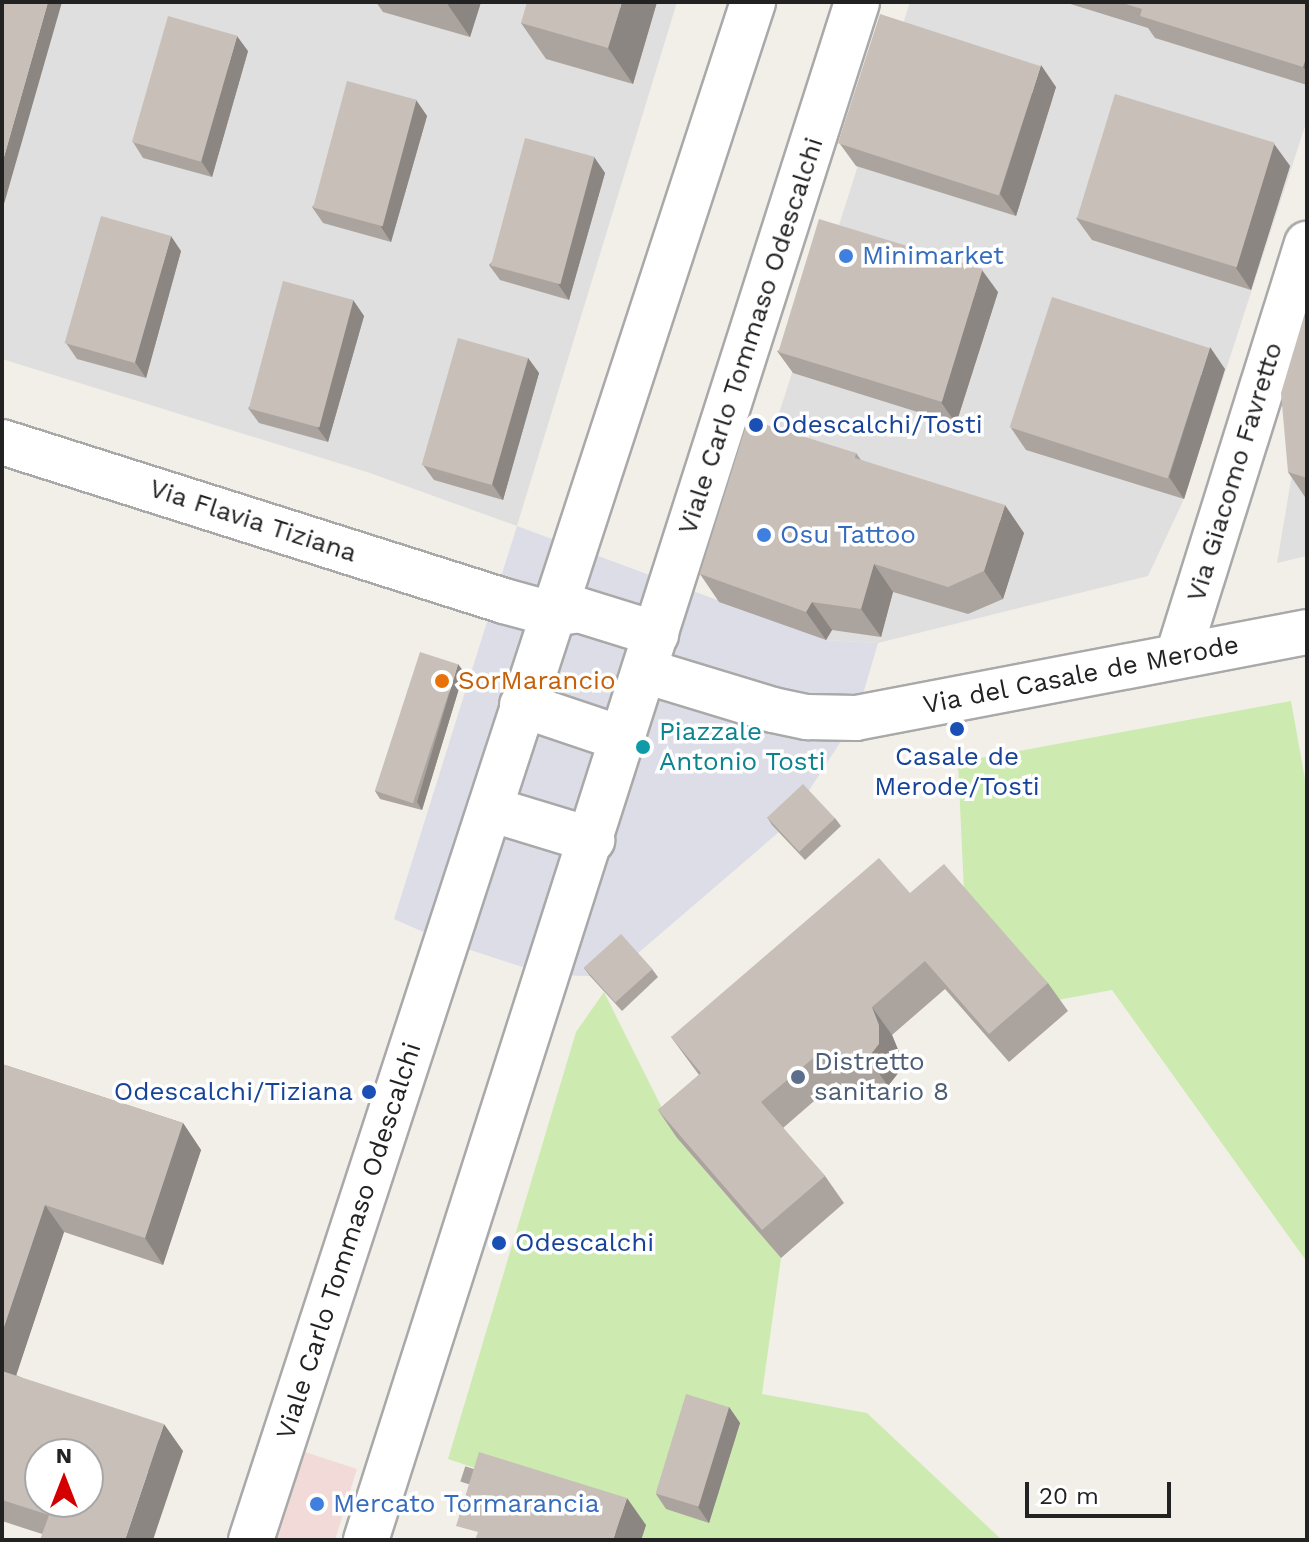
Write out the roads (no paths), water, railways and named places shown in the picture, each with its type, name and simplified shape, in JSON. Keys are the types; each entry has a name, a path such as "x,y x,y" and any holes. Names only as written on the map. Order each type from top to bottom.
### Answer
{"street":[{"path":"592,840 490,809 753,2"},
{"name":"Viale Carlo Tommaso Odescalchi","path":"650,653 857,2"},
{"name":"Via Giacomo Favretto","path":"1178,655 1307,244"},
{"name":"Via Flavia Tiziana","path":"2,442 552,614"},
{"path":"366,1540 650,653 579,610 552,614"},
{"name":"Via del Casale de Merode","path":"650,653 773,710 807,717 856,718 1307,632"},
{"path":"522,705 623,739"},
{"name":"Viale Carlo Tommaso Odescalchi","path":"251,1540 490,809"}],"place":[{"name":"Minimarket","path":"846,256"},
{"name":"Odescalchi/Tosti","path":"756,425"},
{"name":"Osu Tattoo","path":"764,535"},
{"name":"SorMarancio","path":"442,681"},
{"name":"Casale de Merode/Tosti","path":"957,729"},
{"name":"Piazzale Antonio Tosti","path":"643,747"},
{"name":"Distretto sanitario 8","path":"798,1077"},
{"name":"Odescalchi/Tiziana","path":"369,1092"},
{"name":"Odescalchi","path":"499,1243"},
{"name":"Mercato Tormarancia","path":"317,1504"}]}
